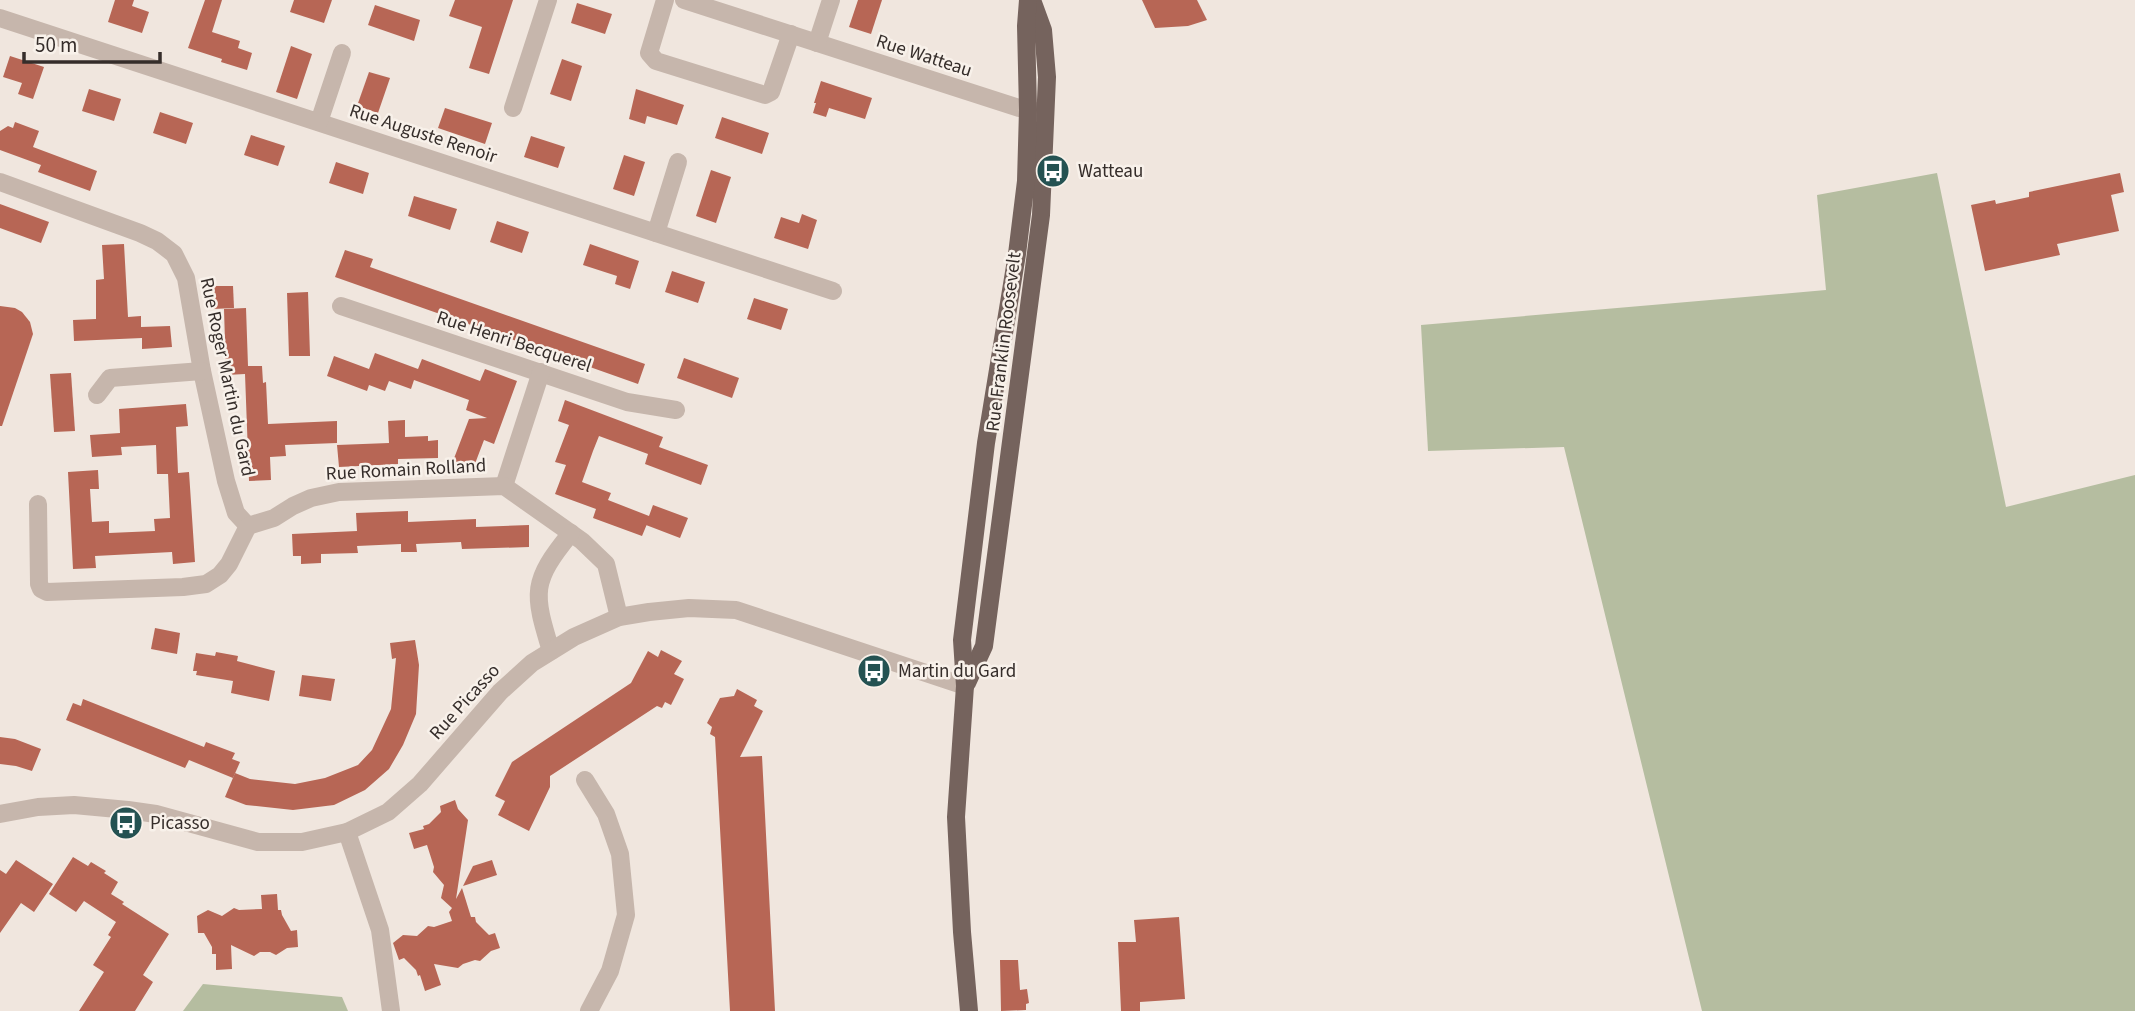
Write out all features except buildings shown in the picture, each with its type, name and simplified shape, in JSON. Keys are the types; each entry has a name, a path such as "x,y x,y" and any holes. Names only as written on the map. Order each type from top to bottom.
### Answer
{"main road":[{"name":"Rue Franklin Roosevelt","path":"969,1011 956,817 965,686 962,640 986,443 1017,254 1026,181 1026,26 1030,0"},
{"name":"Rue Franklin Roosevelt","path":"965,686 984,646 1041,215 1047,76 1043,30 1030,0"}],"street":[{"path":"513,108 548,0"},
{"path":"665,0 649,52 656,61 765,95 771,92 791,34"},
{"name":"Rue Watteau","path":"684,0 1028,110 1046,113"},
{"path":"817,43 831,0"},
{"name":"Rue Auguste Renoir","path":"0,18 833,291"},
{"path":"319,122 342,53"},
{"path":"656,233 678,162"},
{"name":"Rue Roger Martin du Gard","path":"0,182 139,233 174,254 186,278 202,371 226,481 236,513 248,526"},
{"name":"Rue Henri Becquerel","path":"341,306 627,402 676,410"},
{"path":"97,395 110,378 202,371"},
{"path":"504,486 541,372"},
{"name":"Rue Romain Rolland","path":"248,526 274,519 311,498 338,492 504,486 582,541 606,564 619,617"},
{"path":"38,504 39,584 41,589 47,592 206,584 220,575 229,564 248,526"},
{"path":"551,651 539,612 539,583 548,562 571,533"},
{"name":"Rue Picasso","path":"0,814 38,807 74,806 128,810 156,814 258,842 302,842 347,832 388,812 412,791 500,692 531,663 574,637 619,617 649,611 689,608 736,610 965,686"},
{"path":"585,780 606,814 620,854 626,915 610,971 589,1011"},
{"path":"347,832 380,930 391,1011"}],"green space":[{"path":"1937,173 2006,507 2135,475 2135,1011 1702,1011 1564,447 1428,451 1421,325 1826,290 1817,195"},
{"path":"203,984 342,997 348,1011 183,1011"}],"place":[{"name":"Watteau","path":"1053,171"},
{"name":"Martin du Gard","path":"874,671"},
{"name":"Picasso","path":"126,823"}]}
